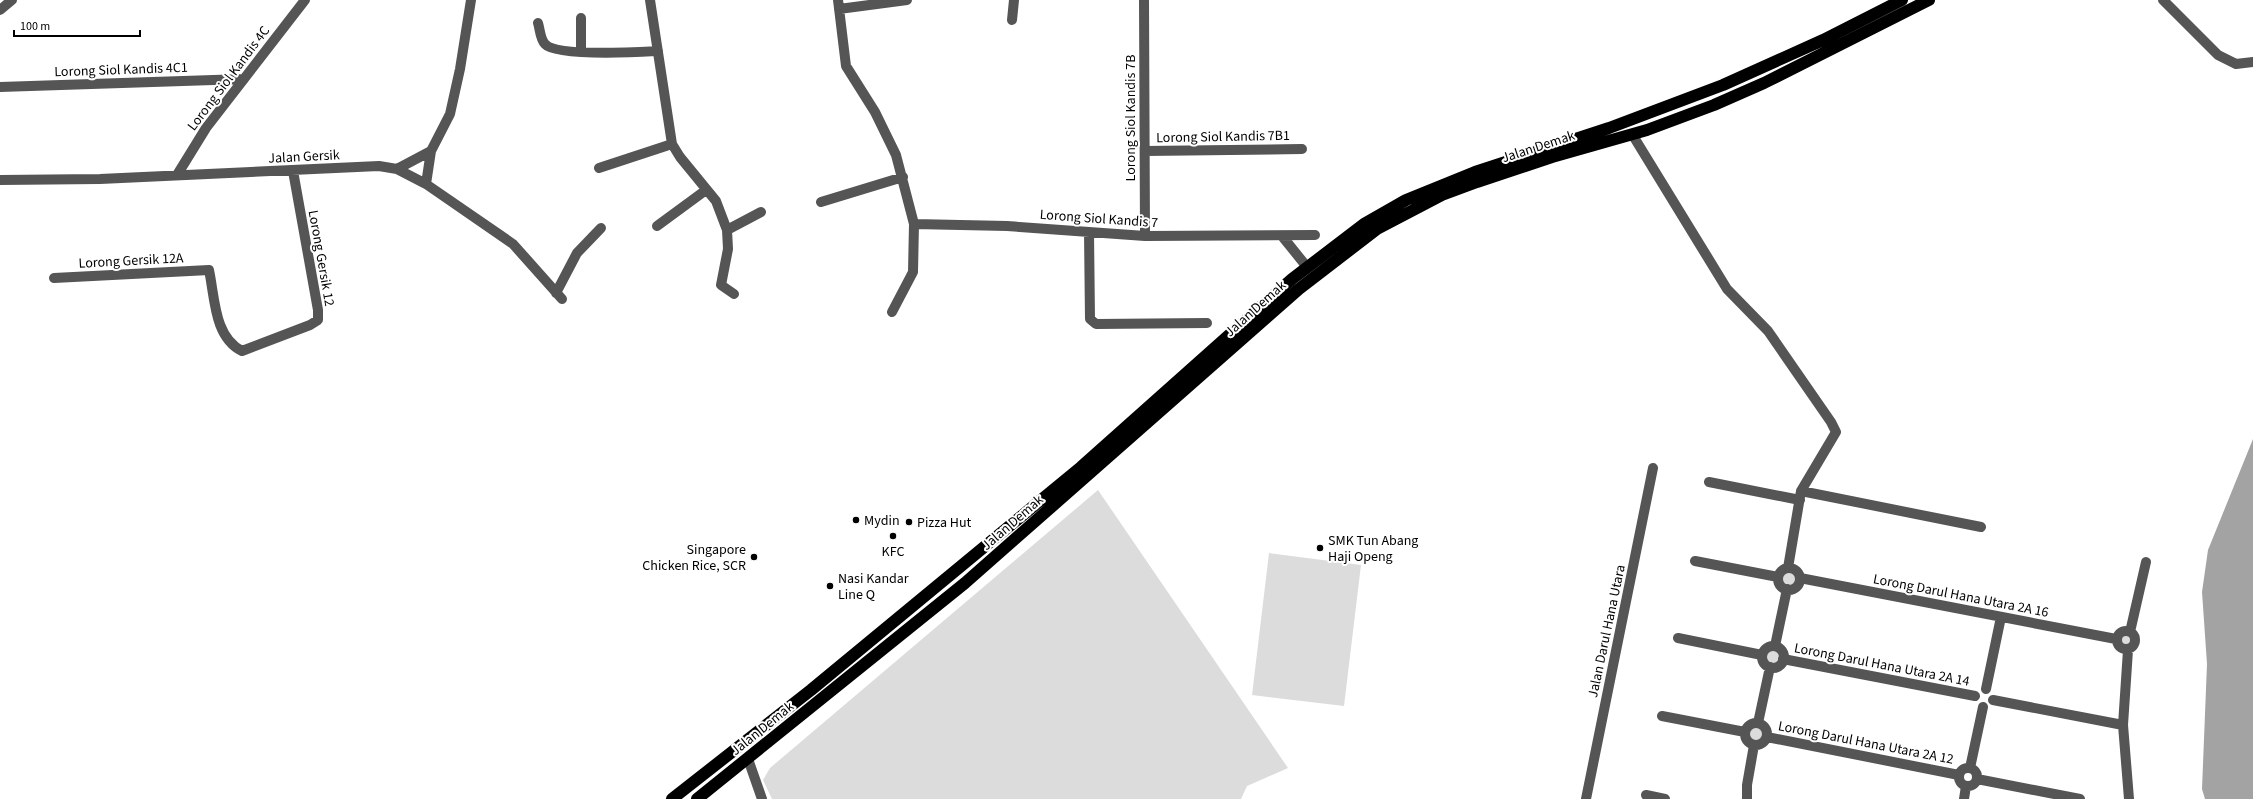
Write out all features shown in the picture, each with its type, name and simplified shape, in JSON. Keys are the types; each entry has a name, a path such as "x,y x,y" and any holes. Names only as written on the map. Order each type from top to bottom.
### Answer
{"highway":[{"name":"Jalan Demak","path":"672,799 811,690 1081,467 1307,266 1364,224 1406,200 1480,170 1609,128 1723,85 1823,40 1902,0"},
{"name":"Jalan Demak","path":"697,799 965,583 1299,289 1377,229 1442,196 1478,182 1552,157 1632,134 1714,105 1764,83 1929,0"}],"street":[{"path":"0,10 12,0"},
{"name":"Lorong Siol Kandis 4C","path":"177,175 206,128 305,0"},
{"path":"426,184 431,151 450,114 460,70 471,0"},
{"path":"650,0 672,144 716,201 727,230 728,249 720,282 721,285 734,294"},
{"path":"892,312 913,272 914,224 903,177 896,155 875,112 846,66 839,4 907,0"},
{"path":"1012,20 1014,0"},
{"name":"Lorong Siol Kandis 7B","path":"1144,0 1145,236"},
{"path":"2163,0 2218,55 2236,64 2253,62"},
{"path":"581,18 581,52"},
{"path":"538,23 543,40 548,46 598,54 658,51"},
{"name":"Lorong Siol Kandis 4C1","path":"0,87 244,79"},
{"path":"1632,134 1727,289 1768,331 1831,422 1836,432 1801,495 1788,568"},
{"path":"599,168 672,144"},
{"name":"Lorong Siol Kandis 7B1","path":"1145,151 1302,149"},
{"path":"397,169 431,151"},
{"name":"Jalan Gersik","path":"0,180 293,171 379,166 397,169 426,184 513,244 559,296 577,253 601,228"},
{"name":"Lorong Gersik 12","path":"209,270 222,333 231,346 242,351 310,325 318,320 293,171"},
{"path":"821,202 903,177"},
{"path":"657,226 706,190"},
{"path":"727,230 761,212"},
{"name":"Lorong Siol Kandis 7","path":"914,224 1007,226 1145,236 1315,235"},
{"path":"1089,233 1090,319 1096,324 1207,323"},
{"path":"1282,236 1307,266"},
{"name":"Lorong Gersik 12A","path":"54,278 209,270"},
{"name":"Jalan Darul Hana Utara","path":"1586,799 1654,468"},
{"path":"1709,482 1801,495 1981,527"},
{"path":"1695,561 1778,577"},
{"path":"2130,632 2146,562"},
{"path":"1788,568 1797,571 1800,578 1795,588 1787,589 1780,585 1778,577 1781,572 1788,568"},
{"name":"Lorong Darul Hana Utara 2A 16","path":"1800,578 2116,639"},
{"path":"1775,646 1787,589"},
{"path":"1986,689 2001,617"},
{"path":"2128,650 2119,648 2116,639 2122,632 2130,632"},
{"path":"2129,799 2123,725 2128,650 2133,646 2135,641 2130,632"},
{"path":"1678,638 1762,655"},
{"path":"1775,646 1783,652 1783,659 1777,667 1770,667 1764,663 1762,655 1768,647 1775,646"},
{"name":"Lorong Darul Hana Utara 2A 14","path":"1783,659 1975,696"},
{"path":"1758,723 1770,667"},
{"path":"1986,689 1992,692 1993,700 1990,706 1983,707 1976,703 1975,696 1980,690 1986,689"},
{"path":"1993,700 2123,725"},
{"path":"1970,768 1983,707"},
{"path":"1662,716 1746,732"},
{"path":"1758,723 1766,730 1767,737 1761,745 1754,745 1747,741 1746,732 1751,725 1758,723"},
{"name":"Lorong Darul Hana Utara 2A 12","path":"1767,737 1959,775"},
{"path":"1747,799 1747,785 1754,745"},
{"path":"748,759 762,799"},
{"path":"1964,768 1970,768 1976,771 1977,779 1974,784 1966,786 1961,782 1959,775 1964,768"},
{"path":"1977,779 2080,799"},
{"path":"1741,799 1747,785"},
{"path":"1964,799 1966,786"},
{"path":"1646,795 1664,799"}],"shaded area":[{"path":"2253,439 2253,799 2205,799 2202,789 2207,664 2202,592 2208,550"},
{"path":"1098,490 1288,768 1247,786 1241,799 772,799 763,780 770,768"},
{"path":"1269,553 1361,565 1344,706 1252,695"},
{"path":"1791,573 1794,574 1794,584 1787,585 1784,584 1783,577 1784,574"},
{"path":"2126,634 2131,636 2133,641 2131,646 2126,648 2121,646 2119,641 2121,636"},
{"path":"1773,650 1778,652 1780,657 1778,662 1773,664 1768,662 1766,657 1768,652"},
{"path":"1756,728 1761,730 1763,735 1761,740 1756,742 1751,740 1749,735 1751,730"}],"place":[{"name":"Mydin","path":"856,520"},
{"name":"Pizza Hut","path":"909,522"},
{"name":"KFC","path":"893,536"},
{"name":"SMK Tun Abang Haji Openg","path":"1320,548"},
{"name":"Singapore Chicken Rice, SCR","path":"754,557"},
{"name":"Nasi Kandar Line Q","path":"830,586"}]}
